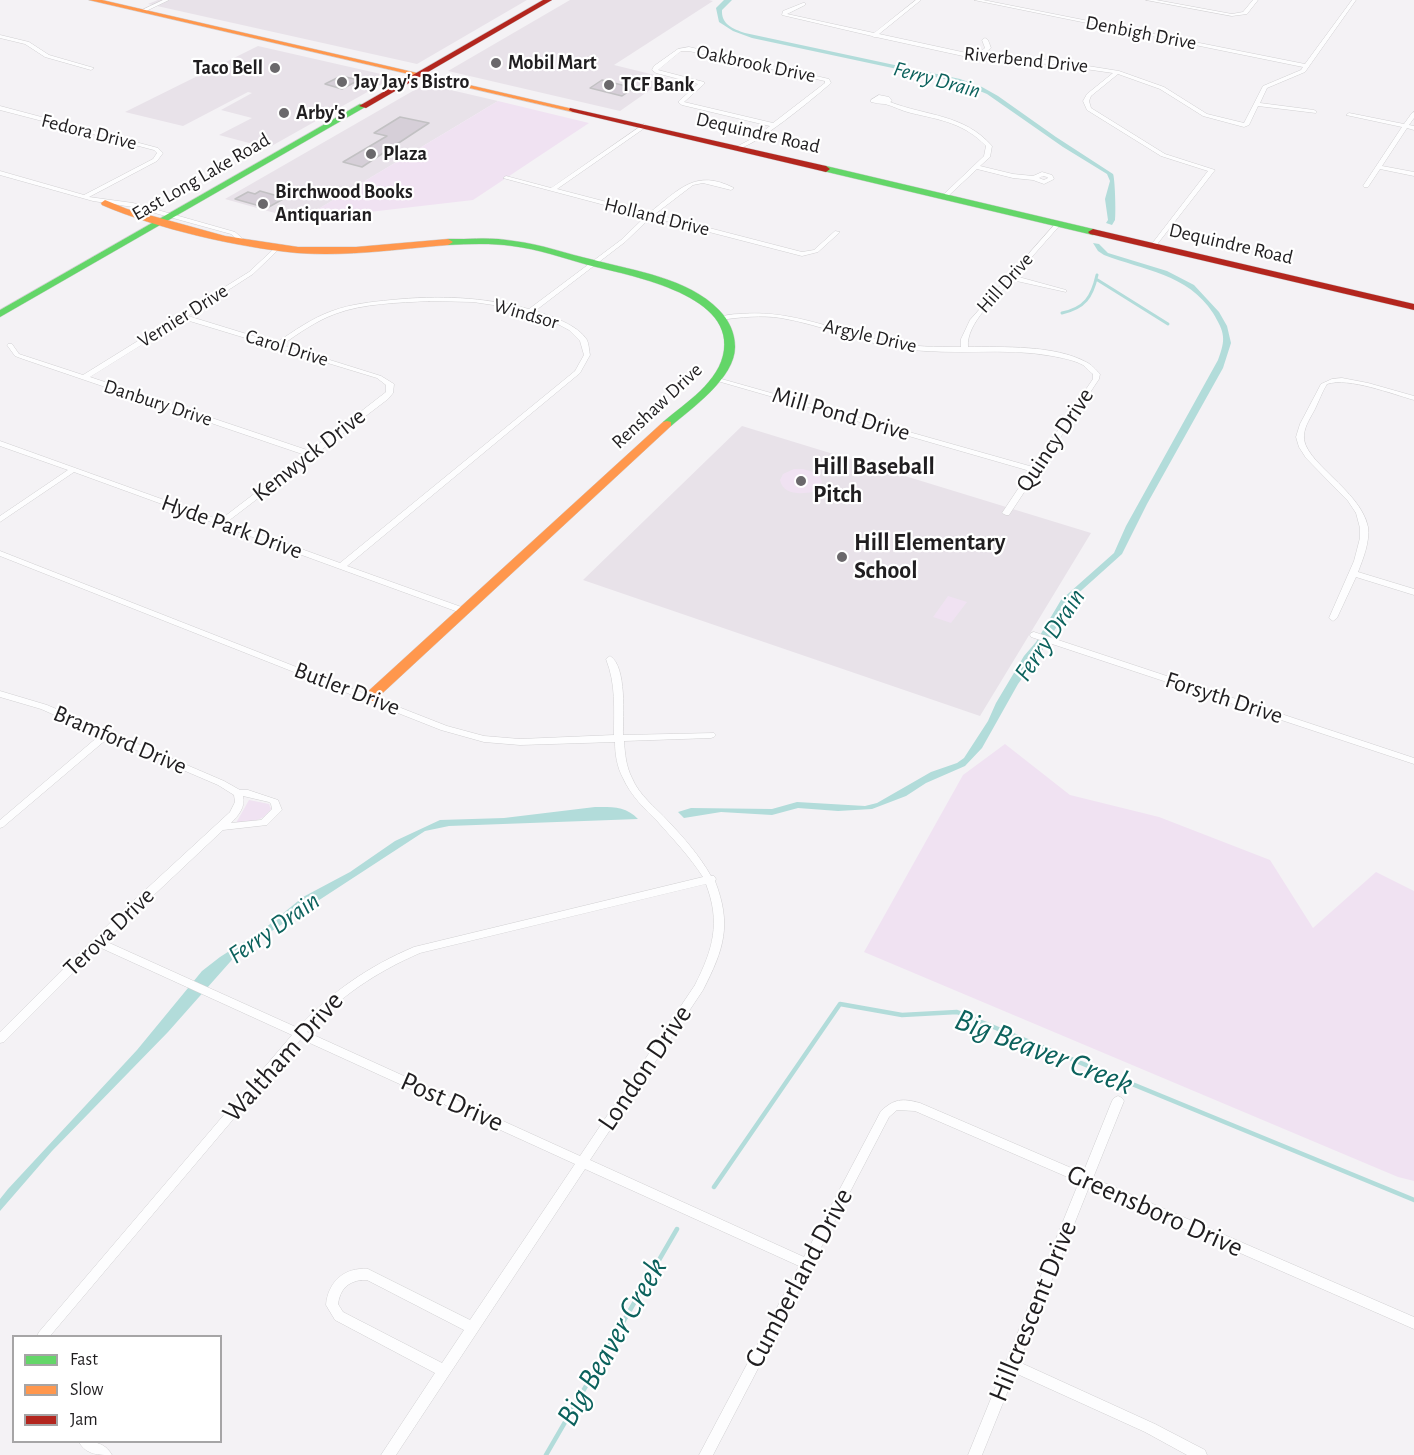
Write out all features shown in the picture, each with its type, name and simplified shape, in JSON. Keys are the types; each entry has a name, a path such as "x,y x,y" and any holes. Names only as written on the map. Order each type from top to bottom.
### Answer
{"main road":[{"name":"Dequindre Road","path":"93,0 421,74 1414,307"},
{"name":"East Long Lake Road","path":"0,314 548,0"},
{"path":"105,203 167,219 224,239 240,239 278,248 321,251 497,242 526,246 679,289 702,301 721,318"},
{"name":"Renshaw Drive","path":"369,698 716,378 726,365 730,349 729,335 721,318"}],"street":[{"path":"142,11 166,0"},
{"path":"874,36 920,0"},
{"name":"Denbigh Drive","path":"976,0 1307,66"},
{"path":"1148,0 1237,15 1245,13 1256,0"},
{"path":"1314,112 1256,104 1266,86 1300,73 1307,66 1354,0"},
{"path":"1012,7 1018,2"},
{"name":"Riverbend Drive","path":"802,4 783,14 792,19 977,57 1004,61 1050,62 1117,72 1162,88 1210,117 1235,124 1247,124 1256,104"},
{"path":"0,36 27,43 47,56 92,68"},
{"path":"977,57 988,48 985,40"},
{"name":"Oakbrook Drive","path":"686,49 827,80 828,82 774,125 681,102 702,83 655,70 680,50 686,49"},
{"path":"1117,72 1099,85 1087,98 1089,109 1163,156 1212,170 1153,246"},
{"path":"886,103 953,121 989,146 989,153 944,197"},
{"name":"Fedora Drive","path":"0,108 156,149 160,153 155,160 84,198"},
{"path":"1366,186 1414,114"},
{"path":"1349,115 1414,128"},
{"path":"743,149 758,142 759,137 774,125"},
{"path":"552,190 644,126"},
{"path":"1379,166 1414,174"},
{"path":"976,167 1013,176 1034,178"},
{"path":"0,173 105,203"},
{"name":"Holland Drive","path":"506,178 809,254 816,251 837,232"},
{"path":"529,312 627,238 650,215 694,182 703,181 731,188"},
{"name":"Hill Drive","path":"964,349 964,339 972,321 1058,224"},
{"name":"Vernier Drive","path":"84,378 251,273 278,248"},
{"path":"1010,277 1064,291"},
{"name":"Windsor","path":"277,345 325,315 364,305 466,300 498,304 557,321 580,335 587,348 586,359 581,368 342,566"},
{"name":"Argyle Drive","path":"721,318 754,314 780,316 899,346 922,349 1023,349 1077,360 1091,367"},
{"name":"Carol Drive","path":"182,316 379,377 390,384"},
{"name":"Danbury Drive","path":"10,345 17,354 25,358 311,454"},
{"name":"Quincy Drive","path":"1006,513 1096,379 1097,374 1091,367"},
{"name":"Mill Pond Drive","path":"716,378 1035,470"},
{"path":"1333,618 1364,540 1361,516 1347,492 1305,453 1300,440 1302,427 1322,386 1330,381 1345,381 1414,398"},
{"name":"Kenwyck Drive","path":"221,523 386,397 390,384"},
{"name":"Hyde Park Drive","path":"0,443 464,611"},
{"path":"0,520 74,470"},
{"name":"Butler Drive","path":"0,553 444,728 484,739 520,742 711,735"},
{"path":"1352,573 1414,592"},
{"name":"Forsyth Drive","path":"1035,635 1414,761"},
{"name":"London Drive","path":"388,1455 709,969 716,951 719,929 717,899 711,879 696,856 645,804 630,785 622,766 617,681 610,659"},
{"name":"Bramford Drive","path":"0,694 28,701 221,783 238,793 248,793 275,802 277,810 264,823 220,827"},
{"path":"0,825 107,734"},
{"name":"Terova Drive","path":"0,1039 98,942 220,827 238,808 240,802 238,793"},
{"name":"Waltham Drive","path":"44,1335 300,1033 327,1004 352,983 382,965 418,950 711,879"},
{"name":"Post Drive","path":"98,942 806,1264"},
{"name":"Hillcrescent Drive","path":"975,1455 1118,1101"},
{"name":"Greensboro Drive","path":"895,1106 916,1106 1414,1323"},
{"name":"Cumberland Drive","path":"706,1455 885,1114 895,1106"},
{"path":"445,1371 339,1316 332,1305 335,1290 348,1278 358,1274 368,1275 473,1328"},
{"path":"1012,1365 1140,1423 1200,1455"},
{"path":"87,1443 105,1455"}],"shaded area":[{"path":"158,0 527,0 417,64 148,4"},
{"path":"570,0 713,1 614,65 667,78 620,111 448,71"},
{"path":"258,46 394,77 268,148 219,135 252,118 221,110 252,93 248,92 183,126 125,112"},
{"path":"425,84 498,101 300,220 225,199"},
{"path":"498,101 589,123 473,200 300,220"},
{"name":"Hill Elementary School","path":"742,426 1091,533 980,716 583,580"},
{"name":"Hill Baseball Pitch","path":"794,469 819,474 822,482 813,492 788,491 780,480 783,474"},
{"path":"948,596 967,602 951,623 933,617"},
{"path":"1005,744 1070,795 1159,817 1270,860 1313,928 1376,872 1414,891 1414,1181 1398,1177 864,952 963,775"},
{"path":"249,800 269,804 271,809 261,819 236,823"}],"water":[{"name":"Ferry Drain","path":"724,0 732,0 722,10 723,19 732,28 745,33 960,79 998,96 1113,174 1115,220 1112,225 1106,223 1108,220 1105,199 1110,181 1107,174 1063,147 987,94 958,82 752,38 733,31 719,22 716,8"},
{"name":"Ferry Drain","path":"1093,243 1099,244 1108,253 1167,271 1194,285 1219,312 1227,326 1231,343 1223,368 1147,504 1122,554 1073,598 1046,645 1018,684 982,748 965,766 926,783 906,796 872,809 838,811 798,808 772,815 721,812 684,818 678,812 691,808 772,809 797,802 865,806 877,803 931,772 957,763 964,758 988,721 1024,656 1036,642 1061,600 1114,553 1126,526 1218,360 1223,336 1213,313 1191,290 1164,275 1104,255"},
{"name":"Ferry Drain","path":"595,807 624,809 638,819 449,826 425,831 238,953 168,1032 52,1151 0,1211 0,1199 8,1189 137,1050 202,971 264,929 303,897 350,872 395,841 440,820 504,818"}],"building":[{"name":"Jay Jay's Bistro","path":"341,76 359,80 342,89 325,84"},
{"name":"TCF Bank","path":"602,80 634,88 622,96 590,88"},
{"path":"400,117 429,123 362,167 343,162 387,136 374,133"},
{"name":"Birchwood Books Antiquarian","path":"260,191 285,198 267,208 235,199 248,192 255,194"}],"waterway":[{"path":"1062,313 1082,305 1093,290 1097,275"},
{"path":"1096,279 1168,324"},
{"name":"Big Beaver Creek","path":"714,1187 840,1004 902,1015 957,1012 1414,1200"},
{"name":"Big Beaver Creek","path":"546,1455 677,1229"}],"traffic: fast":[{"path":"0,314 363,106"},
{"path":"826,169 1093,232"},
{"path":"448,242 504,242 543,249 678,288 699,299 716,312 727,329 730,348 727,360 715,381 667,424"}],"traffic: slow":[{"path":"93,0 573,110"},
{"path":"105,203 124,211 224,239 298,250 356,250 448,242"},
{"path":"369,698 667,424"}],"traffic: jam":[{"path":"363,106 548,0"},
{"path":"573,110 826,169"},
{"path":"1093,232 1414,307"}],"place":[{"name":"Mobil Mart","path":"496,63"},
{"name":"Taco Bell","path":"275,68"},
{"name":"Jay Jay's Bistro","path":"342,82"},
{"name":"TCF Bank","path":"609,85"},
{"name":"Arby's","path":"284,113"},
{"name":"Plaza","path":"371,154"},
{"name":"Birchwood Books Antiquarian","path":"263,204"},
{"name":"Hill Baseball Pitch","path":"801,481"},
{"name":"Hill Elementary School","path":"842,557"}]}
